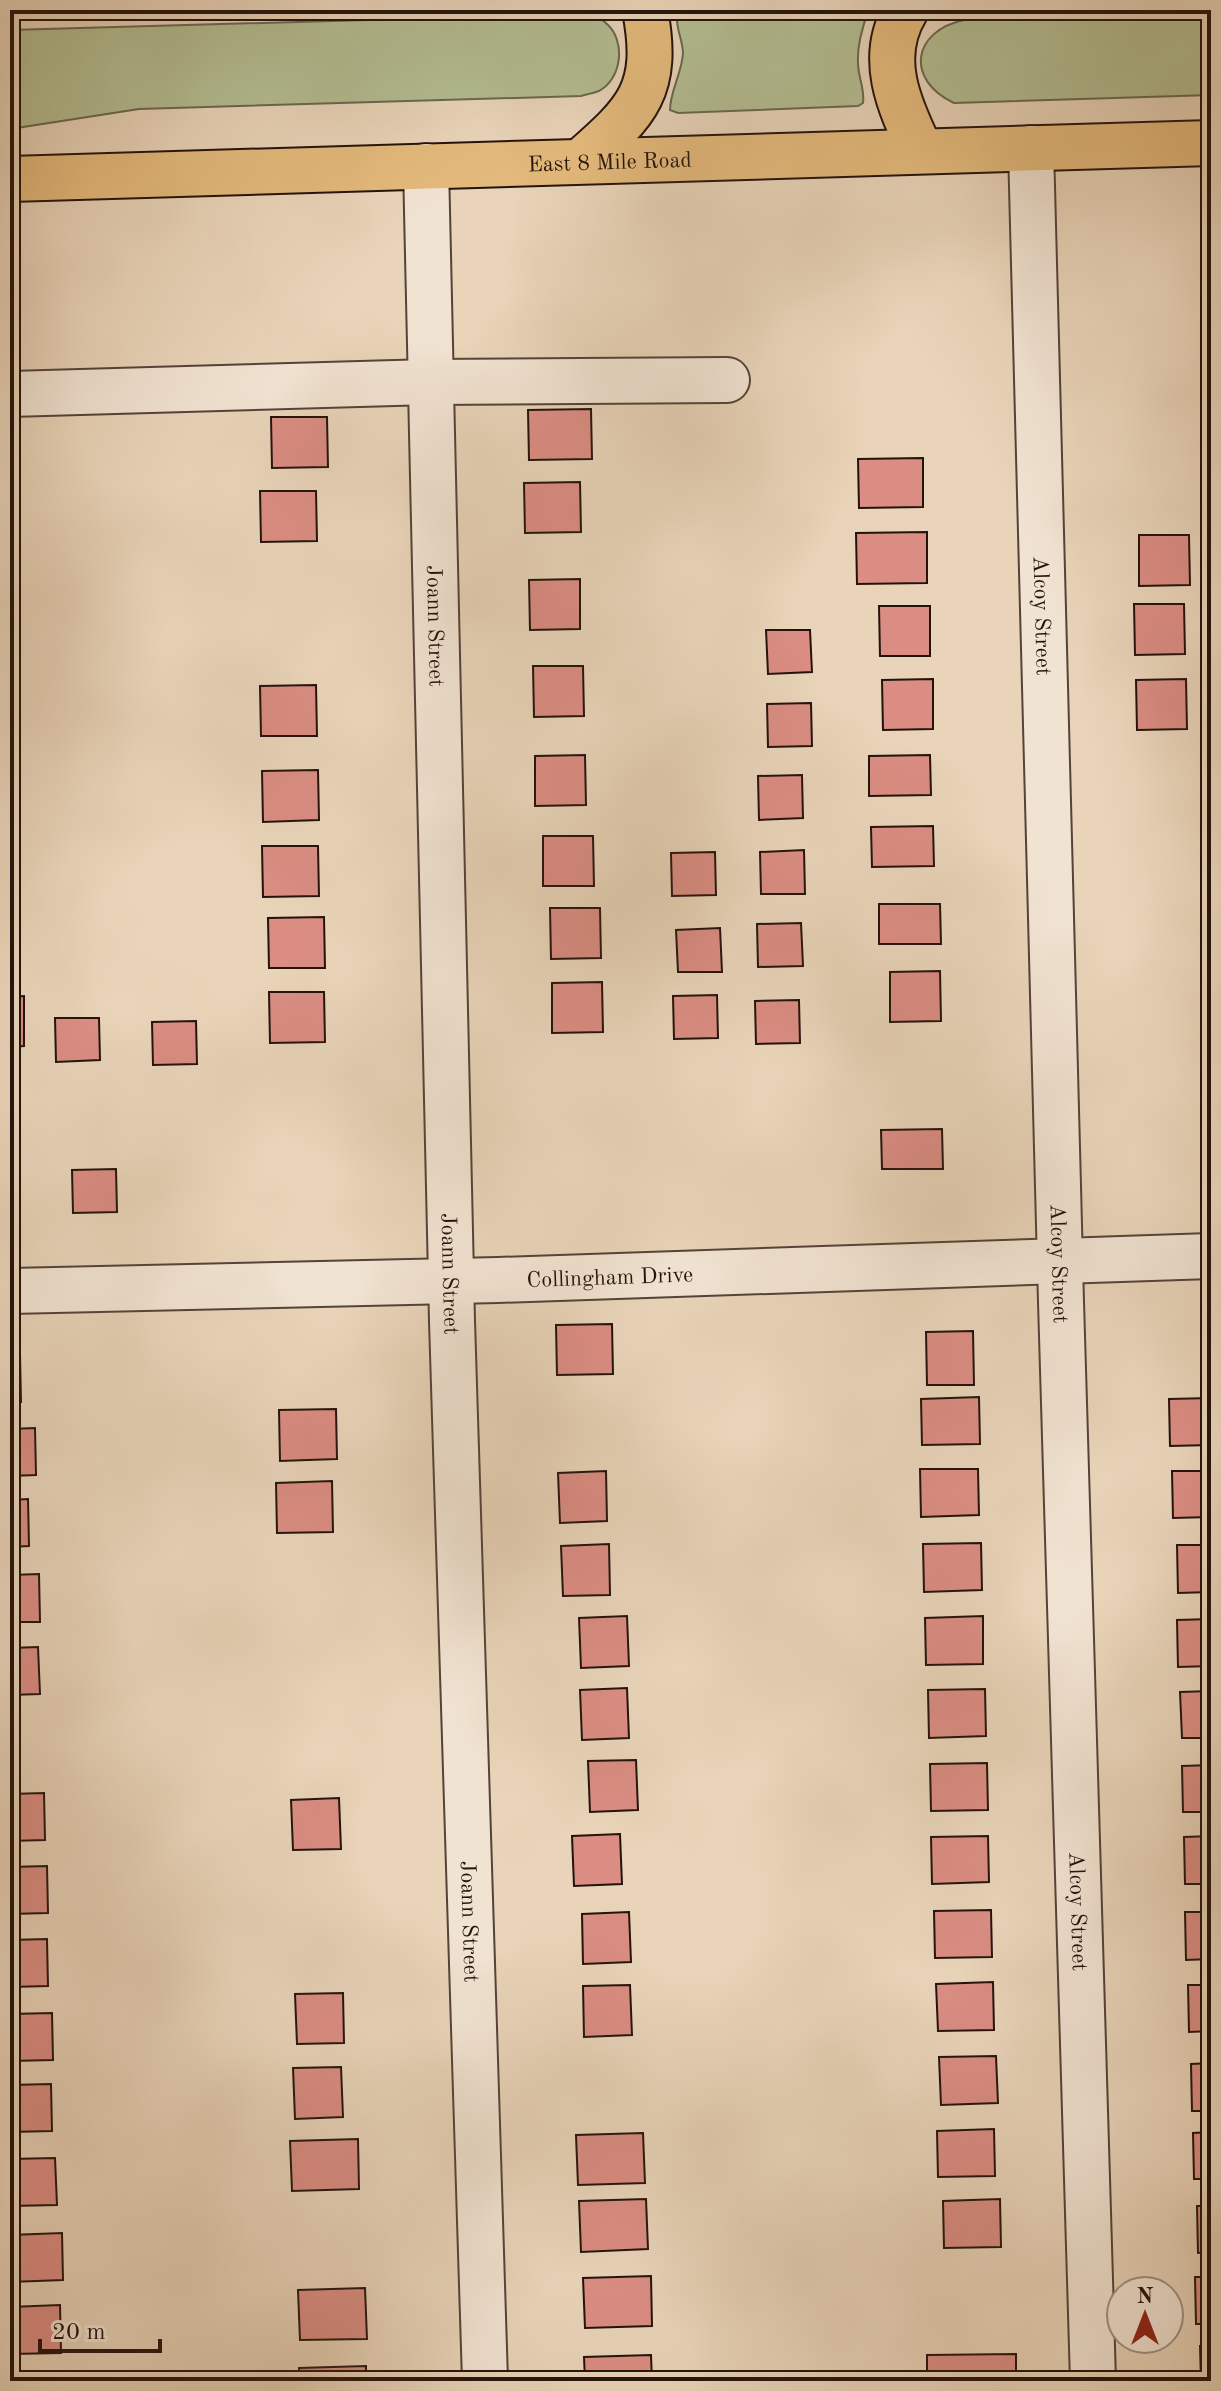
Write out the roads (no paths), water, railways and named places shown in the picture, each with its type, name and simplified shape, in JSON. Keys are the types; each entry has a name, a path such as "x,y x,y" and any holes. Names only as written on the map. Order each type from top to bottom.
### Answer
{"highway":[{"path":"581,161 618,129 639,103 648,77 650,53 645,10"},
{"path":"906,10 894,43 891,68 904,117 921,151"},
{"name":"East 8 Mile Road","path":"10,179 1211,143"}],"street":[{"name":"Alcoy Street","path":"1031,148 1093,2381"},
{"name":"Joann Street","path":"426,166 451,1281 485,2381"},
{"path":"10,394 430,382 727,380"},
{"name":"Collingham Drive","path":"10,1291 451,1281 1211,1256"}]}
